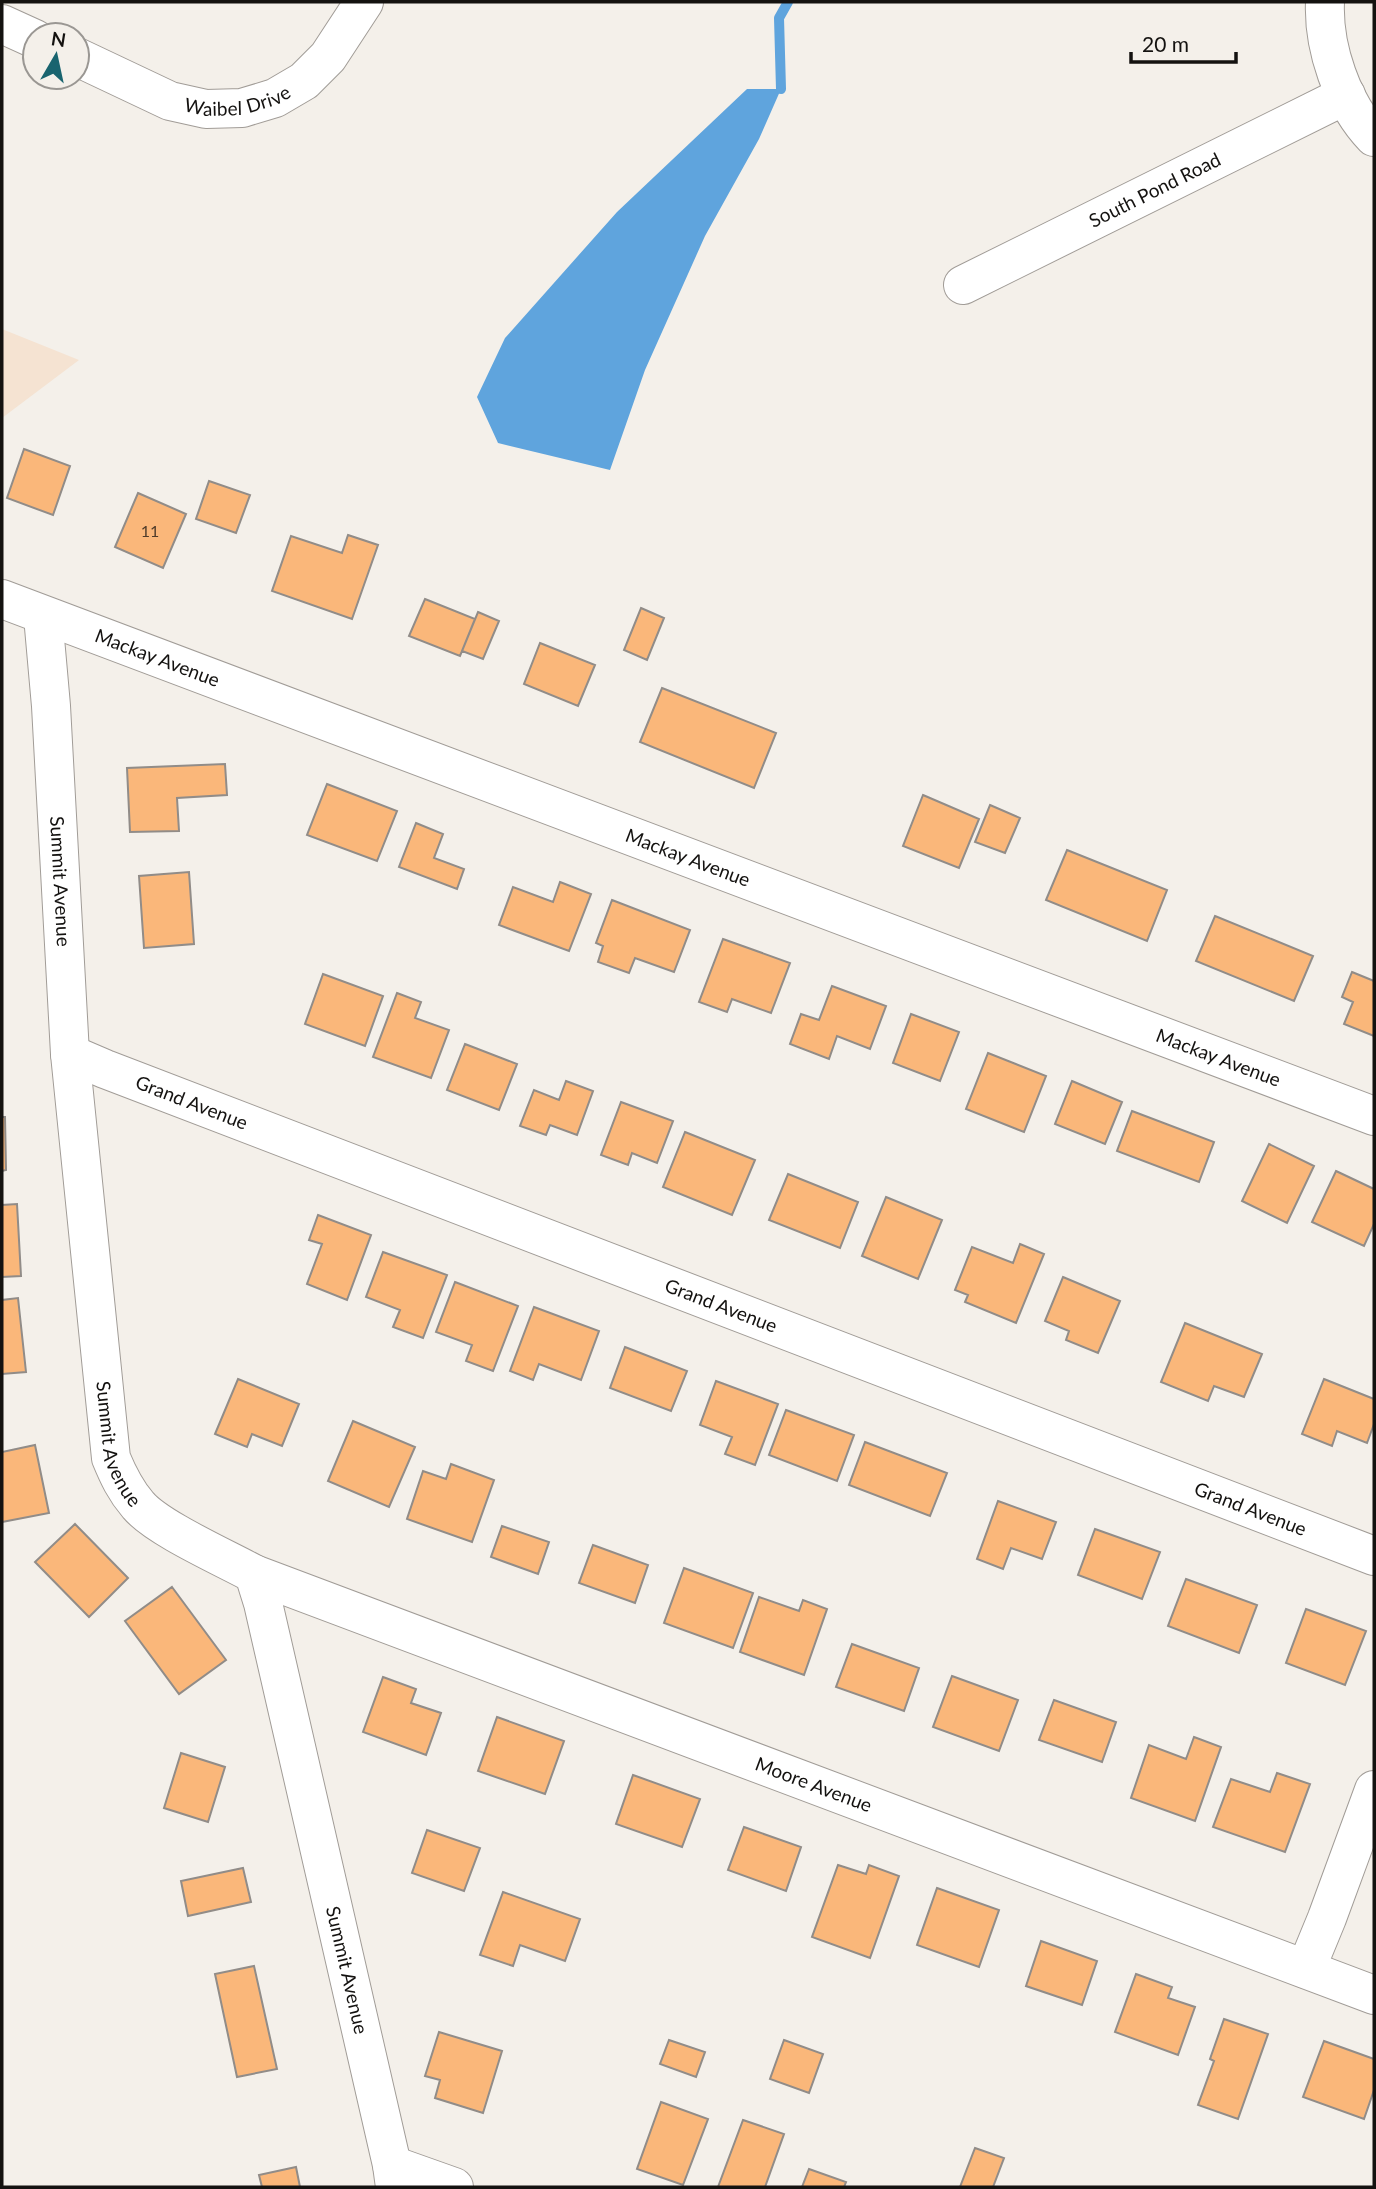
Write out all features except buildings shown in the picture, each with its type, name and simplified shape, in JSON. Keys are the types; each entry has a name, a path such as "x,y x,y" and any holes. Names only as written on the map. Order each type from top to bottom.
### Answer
{"street":[{"name":"Waibel Drive","path":"91,64 170,101 206,109 242,108 275,98 304,81 328,57 364,2"},
{"path":"1325,2 1324,14 1331,54 1346,94 1374,137"},
{"path":"2,24 21,33"},
{"name":"South Pond Road","path":"963,285 1346,94"},
{"name":"Mackay Avenue","path":"2,599 1374,1116"},
{"name":"Summit Avenue","path":"43,616 52,720 70,1054 111,1458 122,1484 140,1507 163,1524 254,1574 269,1629 394,2176"},
{"name":"Grand Avenue","path":"70,1054 1374,1556"},
{"name":"Moore Avenue","path":"254,1574 1374,1996"},
{"path":"1306,1969 1374,1790"},
{"path":"394,2176 454,2187"}],"shaded area":[{"path":"2,329 79,360 2,418"}],"water":[{"path":"747,89 781,89 759,139 705,236 645,370 610,470 498,443 477,397 505,338 617,212"}],"waterway":[{"path":"781,89 779,18 788,2"}]}
